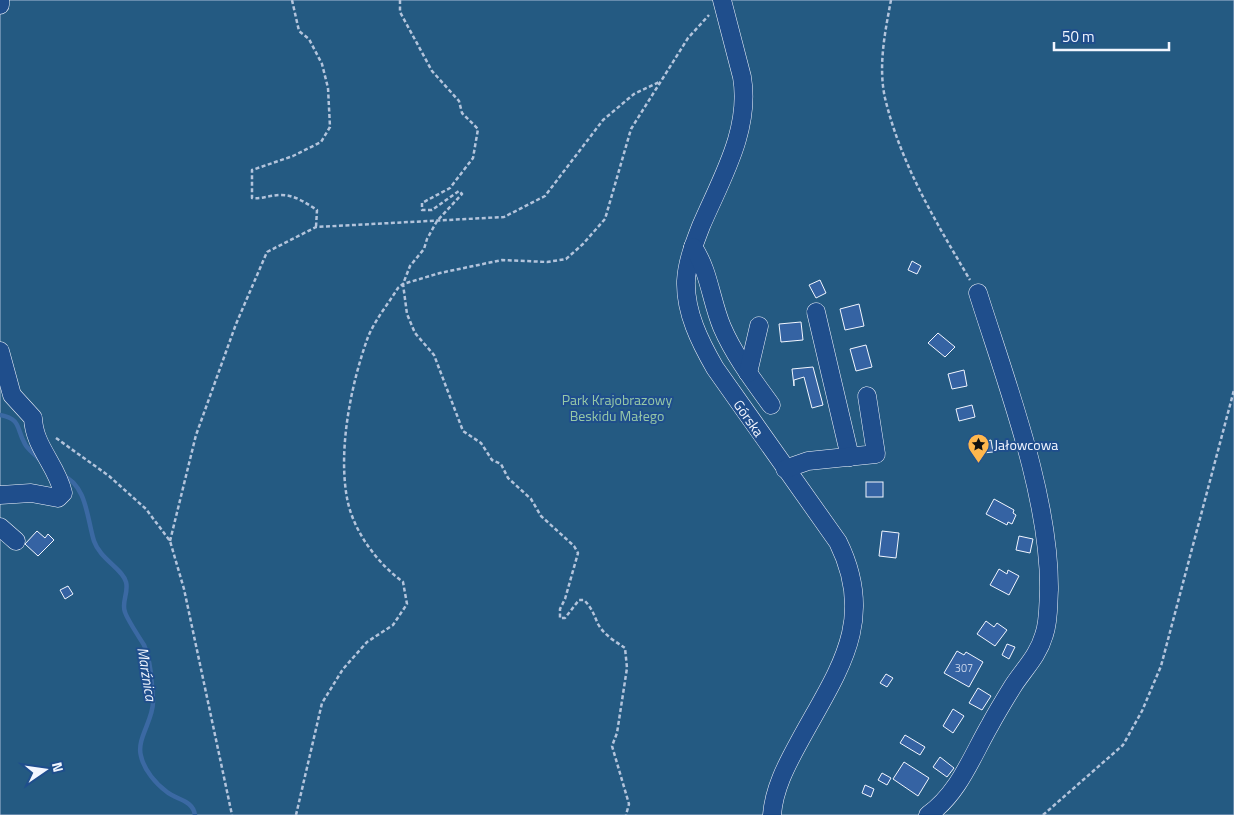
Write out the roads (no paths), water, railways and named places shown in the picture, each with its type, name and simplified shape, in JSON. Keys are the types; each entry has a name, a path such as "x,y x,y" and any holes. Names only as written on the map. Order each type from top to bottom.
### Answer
{"street":[{"path":"0,0 0,5"},
{"name":"Górska","path":"723,3 742,78 745,106 734,148 693,248 687,270 686,292 699,338 719,374 841,549 854,584 856,610 851,636 843,657 786,766 775,796 772,815"},
{"path":"693,248 701,261 722,328 748,373 771,405"},
{"path":"928,815 947,797 965,772 1014,684 1036,657 1045,635 1048,611 1049,569 1036,488 1013,404 978,293"},
{"path":"816,312 850,457"},
{"path":"748,373 759,326"},
{"path":"0,351 12,395 33,418 33,428 39,445 52,463 63,493 58,498 31,493 0,495"},
{"path":"785,469 796,463 876,454 867,396"},
{"path":"0,527 16,541"}],"waterway":[{"name":"Marźnica","path":"0,415 15,422 26,446 39,459"},
{"name":"Marźnica","path":"62,475 77,486 81,494 97,547 124,577 127,586 124,609 144,645 148,658 153,708 141,743 141,756 151,776 159,785 171,795 188,803 194,810 195,815"}],"place":[{"name":"Jałowcowa","path":"978,463"}],"park label":[{"name":"Park Krajobrazowy Beskidu Małego","path":"617,408"}]}
